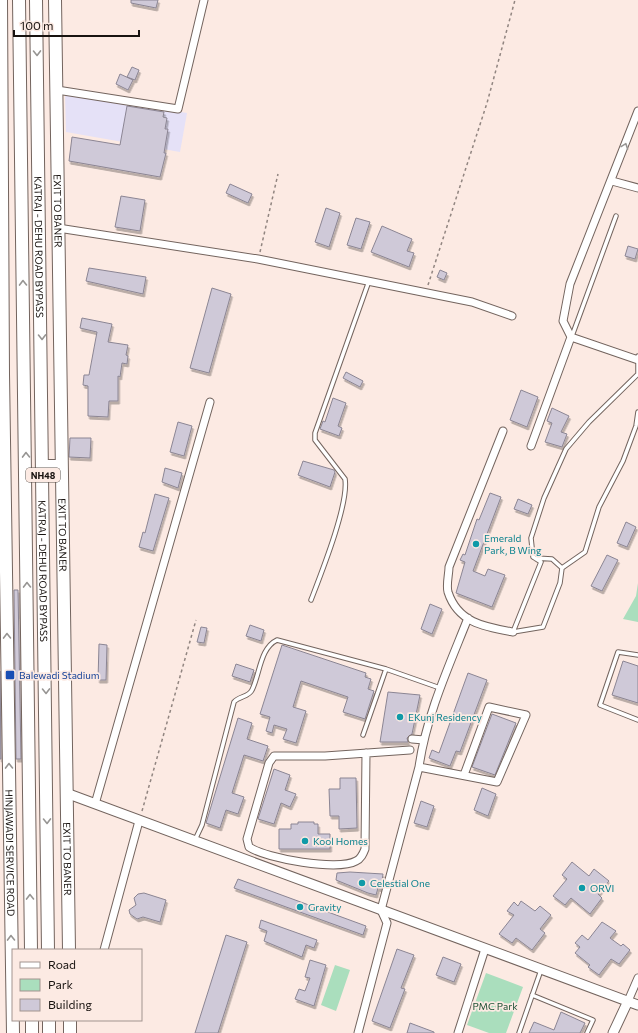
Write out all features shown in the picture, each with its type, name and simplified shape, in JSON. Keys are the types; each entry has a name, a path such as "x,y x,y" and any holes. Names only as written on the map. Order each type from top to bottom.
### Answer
{"main road":[{"name":"HINJAWADI SERVICE ROAD","path":"1,0 3,571 12,987"},
{"name":"KATRAJ - DEHU ROAD BYPASS","path":"19,0 31,949"},
{"name":"KATRAJ - DEHU ROAD BYPASS","path":"36,0 48,949"},
{"name":"EXIT TO BANER","path":"55,0 69,949"},
{"path":"43,466 61,466"},
{"name":"HINJAWADI SERVICE ROAD","path":"13,1021 13,1033"},
{"path":"32,1021 32,1033"},
{"path":"49,1021 49,1033"},
{"path":"70,1021 70,1033"}],"street":[{"path":"57,90 178,110 204,0"},
{"path":"638,111 612,181 604,196 570,284 563,321 571,337 638,358"},
{"path":"612,181 638,188"},
{"path":"58,228 258,259 472,302 512,316"},
{"path":"531,446 571,337"},
{"path":"95,804 210,402"},
{"path":"503,431 449,567 448,591 457,609 468,618 483,627 513,632"},
{"path":"358,1033 387,923 381,910 419,767 424,740 441,688 468,618"},
{"path":"419,767 497,782 526,715 489,708 464,775"},
{"path":"412,739 424,740"},
{"path":"366,753 365,849 361,858 354,862 326,864 293,862 250,847 247,839 269,762 274,756 410,750"},
{"path":"66,793 638,1005"},
{"path":"104,949 139,821"},
{"path":"458,1033 485,948"},
{"path":"613,1033 638,978"}],"lane":[{"path":"571,337 616,216"},
{"path":"311,600 334,534 345,496 346,486 345,479 315,440 315,433 369,281"},
{"path":"533,557 531,538 544,498 566,449 589,422 638,374 638,358"},
{"path":"513,632 543,627 560,583 562,568 585,552 599,507 625,454 636,426 638,412"},
{"path":"533,557 552,559 562,568"},
{"path":"513,632 541,562 533,557"},
{"path":"194,841 202,824 234,702 252,691 269,645 277,640 386,669 441,688"},
{"path":"638,655 618,652 600,705 638,720"},
{"path":"363,735 386,669"},
{"path":"519,1033 541,969"},
{"path":"532,995 593,1020 587,1033"}],"path":[{"path":"425,293 487,103 515,0"},
{"path":"258,259 278,174"},
{"path":"139,821 196,620"}],"shaded area":[{"path":"65,93 187,113 180,152 66,132"}],"green space":[{"path":"638,583 638,622 623,619 636,596"},
{"path":"335,965 350,970 336,1011 321,1005"},
{"name":"PMC Park","path":"486,973 523,987 506,1033 489,1033 467,1025"}],"building":[{"path":"131,0 158,0 156,8 131,3"},
{"path":"132,67 139,70 135,80 127,77"},
{"path":"120,74 133,80 128,90 116,84"},
{"path":"127,106 164,112 163,117 167,118 165,129 168,129 164,153 166,153 160,177 69,161 72,137 120,145"},
{"path":"230,184 252,194 248,203 226,193"},
{"path":"121,196 145,200 140,231 115,227"},
{"path":"326,208 340,213 329,247 315,242"},
{"path":"356,218 370,222 361,249 347,245"},
{"path":"382,226 412,239 407,251 414,253 409,267 371,252"},
{"path":"628,246 638,249 635,259 625,256"},
{"path":"89,268 146,277 143,294 86,281"},
{"path":"440,270 447,273 444,280 437,277"},
{"path":"212,288 231,294 209,373 190,368"},
{"path":"82,318 112,324 108,342 128,345 126,355 128,356 127,364 122,363 120,377 118,376 118,401 109,401 108,417 88,416 88,386 83,385 84,375 89,375 97,332 80,328"},
{"path":"346,372 363,381 360,387 343,378"},
{"path":"521,390 538,397 527,427 510,420"},
{"path":"333,398 346,403 338,426 342,428 339,436 320,429 323,421 325,422"},
{"path":"552,408 569,416 561,432 567,434 562,447 545,442 552,423 547,421"},
{"path":"178,422 192,426 184,456 170,452"},
{"path":"70,438 91,438 90,458 69,457"},
{"path":"303,461 334,470 335,472 330,487 298,475"},
{"path":"165,468 182,473 178,488 162,482"},
{"path":"490,493 501,497 473,571 485,576 488,569 505,575 492,607 456,593 465,562 460,560 463,554 465,555 477,519 479,520"},
{"path":"155,494 169,498 153,551 139,547 143,532 145,533"},
{"path":"518,499 532,505 528,514 514,509"},
{"path":"626,522 636,527 627,547 617,543"},
{"path":"607,555 618,560 602,591 591,586"},
{"path":"14,590 18,590 21,759 16,759"},
{"path":"430,604 442,609 432,634 421,629"},
{"path":"250,625 264,630 261,641 246,636"},
{"path":"201,627 207,628 204,643 197,642"},
{"path":"99,644 107,645 106,680 98,680"},
{"path":"282,645 366,673 365,677 371,679 368,689 374,691 365,719 343,712 348,697 301,681 293,707 306,711 296,743 283,739 287,729 274,725 272,733 266,731 270,717 260,714"},
{"path":"623,661 638,666 638,703 612,695"},
{"path":"236,664 254,670 250,682 232,676"},
{"path":"0,671 1,759 0,759"},
{"path":"468,673 487,680 460,752 456,751 450,766 429,758 432,750 439,753"},
{"name":"EKunj Residency","path":"388,692 420,695 412,734 407,738 408,742 380,742"},
{"path":"492,714 516,723 495,775 472,767"},
{"path":"238,718 252,723 247,739 268,746 263,761 244,755 232,793 244,797 238,814 226,810 220,828 206,823"},
{"path":"274,769 290,775 285,790 296,794 290,807 281,803 274,824 258,819"},
{"path":"340,778 356,778 357,828 339,829 339,816 330,816 329,789 340,789"},
{"path":"482,788 496,794 488,816 474,810"},
{"path":"421,801 434,806 427,827 414,823"},
{"name":"Kool Homes","path":"298,822 314,822 314,824 318,824 318,834 330,834 330,849 279,849 279,829 291,829 291,824 298,824"},
{"name":"ORVI","path":"572,862 589,876 594,869 609,881 598,894 602,898 590,914 571,898 565,905 553,896 567,879 562,875"},
{"name":"Celestial One","path":"350,872 383,874 381,889 378,888 376,895 336,880 337,873"},
{"name":"Gravity","path":"238,879 366,926 363,935 234,888"},
{"path":"144,893 166,900 160,922 143,917 137,919 130,914 129,910 136,905 134,898 138,894"},
{"path":"521,901 535,911 540,906 551,915 540,929 545,933 532,950 516,938 512,943 499,934 514,915 507,911 514,902 518,906"},
{"path":"261,920 317,940 314,948 306,945 302,957 264,941 267,931 259,928"},
{"name":"ORVI","path":"602,922 616,931 610,938 621,946 623,944 630,950 619,964 611,959 599,975 588,967 590,965 575,953 580,947 575,943 582,935 588,940"},
{"path":"226,935 247,942 218,1033 195,1033"},
{"path":"397,949 414,955 401,988 405,989 390,1028 372,1021"},
{"path":"443,957 461,964 454,982 436,975"},
{"path":"310,960 326,965 314,1006 295,999 299,989 305,991 310,978 305,977"},
{"path":"561,1012 585,1023 580,1033 529,1033 534,1022 554,1030"},
{"path":"410,1023 434,1032 434,1033 407,1033"}],"place":[{"name":"Emerald Park, B Wing","path":"476,544"},
{"name":"Balewadi Stadium","path":"10,675"},
{"name":"EKunj Residency","path":"400,717"},
{"name":"Kool Homes","path":"305,841"},
{"name":"Celestial One","path":"362,883"},
{"name":"ORVI","path":"582,888"},
{"name":"Gravity","path":"300,907"}]}
